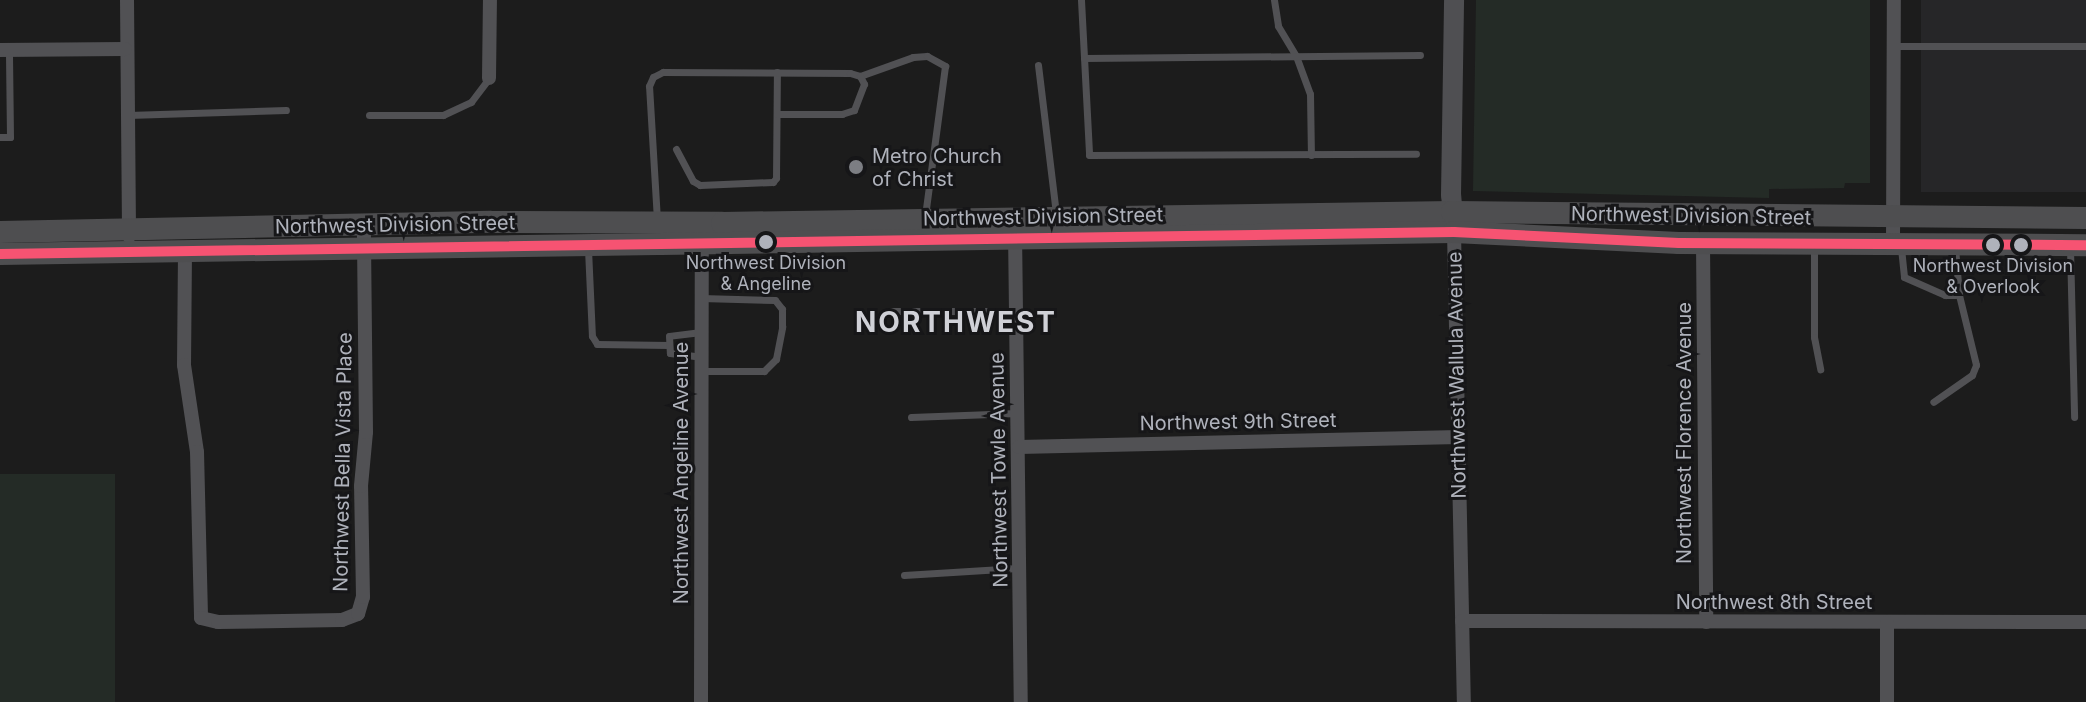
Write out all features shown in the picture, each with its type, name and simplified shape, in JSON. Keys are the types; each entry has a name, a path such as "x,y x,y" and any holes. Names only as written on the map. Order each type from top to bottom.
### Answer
{"main road":[{"name":"Northwest Division Street","path":"0,254 129,241 364,237 588,245 702,233 925,218 1015,228 1056,218 1453,222 1703,243 2078,245"},
{"name":"Northwest Division Street","path":"0,232 129,241 185,251 364,237 657,223 702,233 1453,222 2086,218"}],"street":[{"path":"127,0 125,49 129,241"},
{"path":"489,78 490,0"},
{"name":"Northwest Wallula Avenue","path":"1454,0 1453,222 1464,702"},
{"path":"1894,0 1893,218 1897,245"},
{"path":"4,50 125,49"},
{"name":"Northwest Towle Avenue","path":"1015,228 1021,702"},
{"name":"Northwest Angeline Avenue","path":"701,702 702,233"},
{"name":"Northwest Bella Vista Place","path":"185,251 184,365 197,452 201,618 218,622 342,620 358,614 363,597 361,486 366,432 364,237"},
{"name":"Northwest Florence Avenue","path":"1703,243 1706,622"},
{"name":"Northwest 9th Street","path":"1019,447 1459,437"},
{"name":"Northwest 8th Street","path":"1462,621 2086,622"},
{"path":"1887,623 1887,702"}],"lane":[{"path":"1081,0 1089,155 1416,154"},
{"path":"1274,0 1278,26 1296,56 1310,94 1311,155"},
{"path":"1894,46 2086,46"},
{"path":"0,137 10,137 4,50"},
{"path":"1084,58 1420,55"},
{"path":"657,223 650,100 653,77 663,72 860,76 913,57 927,56 945,66 925,218"},
{"path":"1038,65 1056,218"},
{"path":"676,149 693,181 700,185 773,182 776,178 777,72"},
{"path":"777,114 842,114 854,110 864,84 860,76"},
{"path":"369,115 443,115 471,102 489,78"},
{"path":"126,115 286,110"},
{"path":"1814,244 1814,337 1820,369"},
{"path":"588,245 592,336 597,344 669,345"},
{"path":"1897,245 1904,277 1945,295 1959,295"},
{"path":"1933,402 1972,375 1976,365 1959,295 1955,245"},
{"path":"2074,417 2078,245"},
{"path":"701,298 775,300 782,309 776,359 764,371 701,364 670,353 669,336 701,332"},
{"path":"892,311 1016,311"},
{"path":"911,417 1018,413"},
{"path":"904,575 1020,568"}],"shaded area":[{"path":"1476,0 1870,0 1870,183 1845,183 1844,188 1769,189 1769,198 1473,191"},
{"path":"1921,0 2086,0 2086,192 1921,192"},
{"path":"0,474 115,474 115,702 0,702"}],"transit line":[{"path":"0,254 1454,232 1679,243 2086,245"}],"place":[{"name":"Metro Church of Christ","path":"856,167"},
{"name":"Northwest Division & Angeline","path":"766,242"},
{"name":"Northwest Division & Overlook","path":"1993,245"}],"district":[{"name":"NORTHWEST","path":"956,322"}]}
